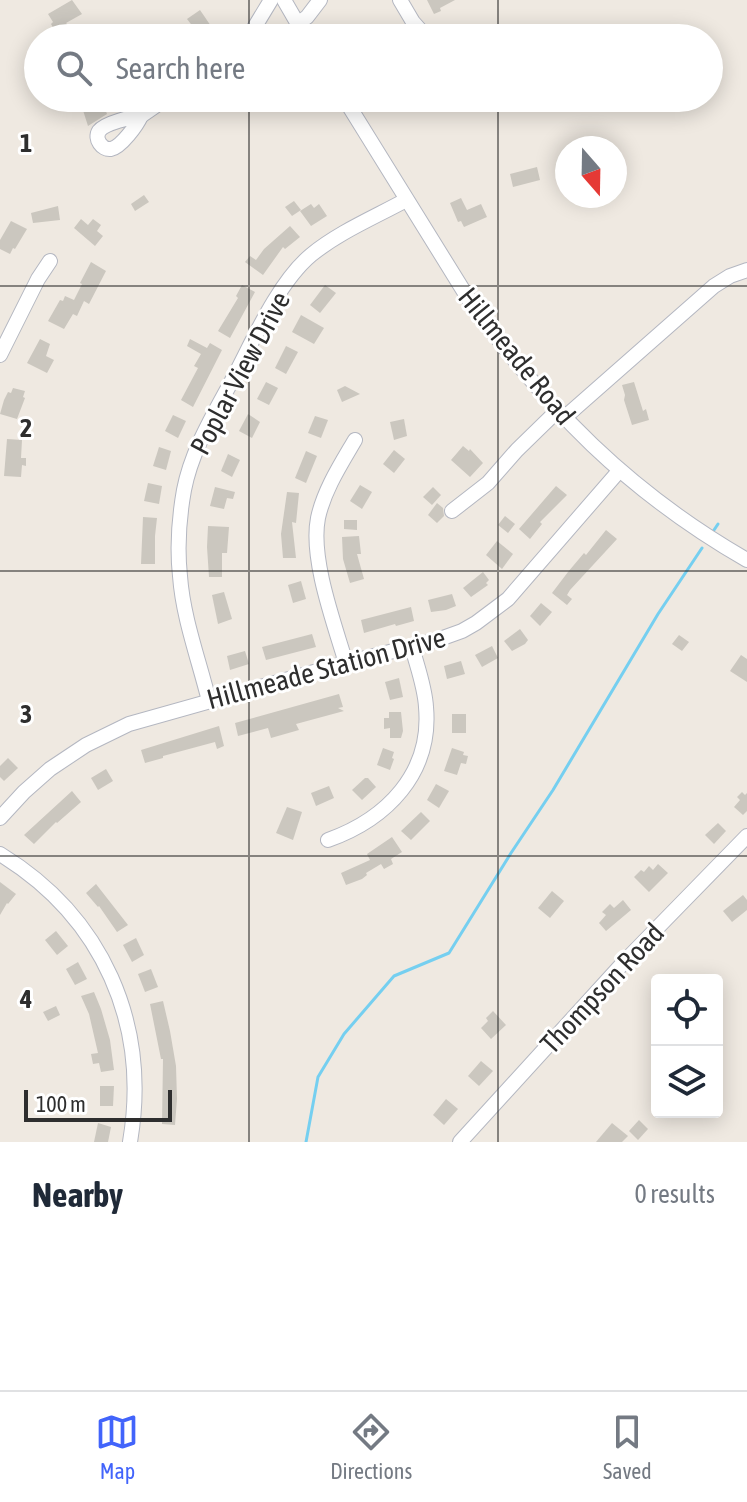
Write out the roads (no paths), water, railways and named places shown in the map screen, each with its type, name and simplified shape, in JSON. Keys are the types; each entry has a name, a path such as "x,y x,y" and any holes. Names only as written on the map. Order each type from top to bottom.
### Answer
{"street":[{"path":"256,24 271,0"},
{"path":"284,0 297,24 320,0"},
{"path":"400,0 415,24"},
{"path":"141,116 147,112"},
{"name":"Hillmeade Road","path":"353,112 468,298 536,388 619,471 692,526 747,560"},
{"name":"Poplar View Drive","path":"209,701 180,579 179,544 184,490 193,458 249,347 295,272 324,246 406,200"},
{"path":"0,355 50,261"},
{"path":"452,511 488,483 517,450 714,286 747,270"},
{"path":"346,663 319,565 316,537 321,507 355,440"},
{"name":"Hillmeade Station Drive","path":"0,818 50,769 86,745 129,724 462,631 484,618 517,589 619,471"},
{"path":"328,840 359,826 387,807 402,790 420,756 427,711 412,647"},
{"name":"Thompson Road","path":"460,1142 625,961 747,836"},
{"path":"0,854 28,873 68,909 86,932 113,980 133,1048 135,1094 130,1142"}],"waterway":[{"path":"714,530 718,524"},
{"path":"306,1142 318,1077 344,1034 394,976 449,953 702,548"}]}
